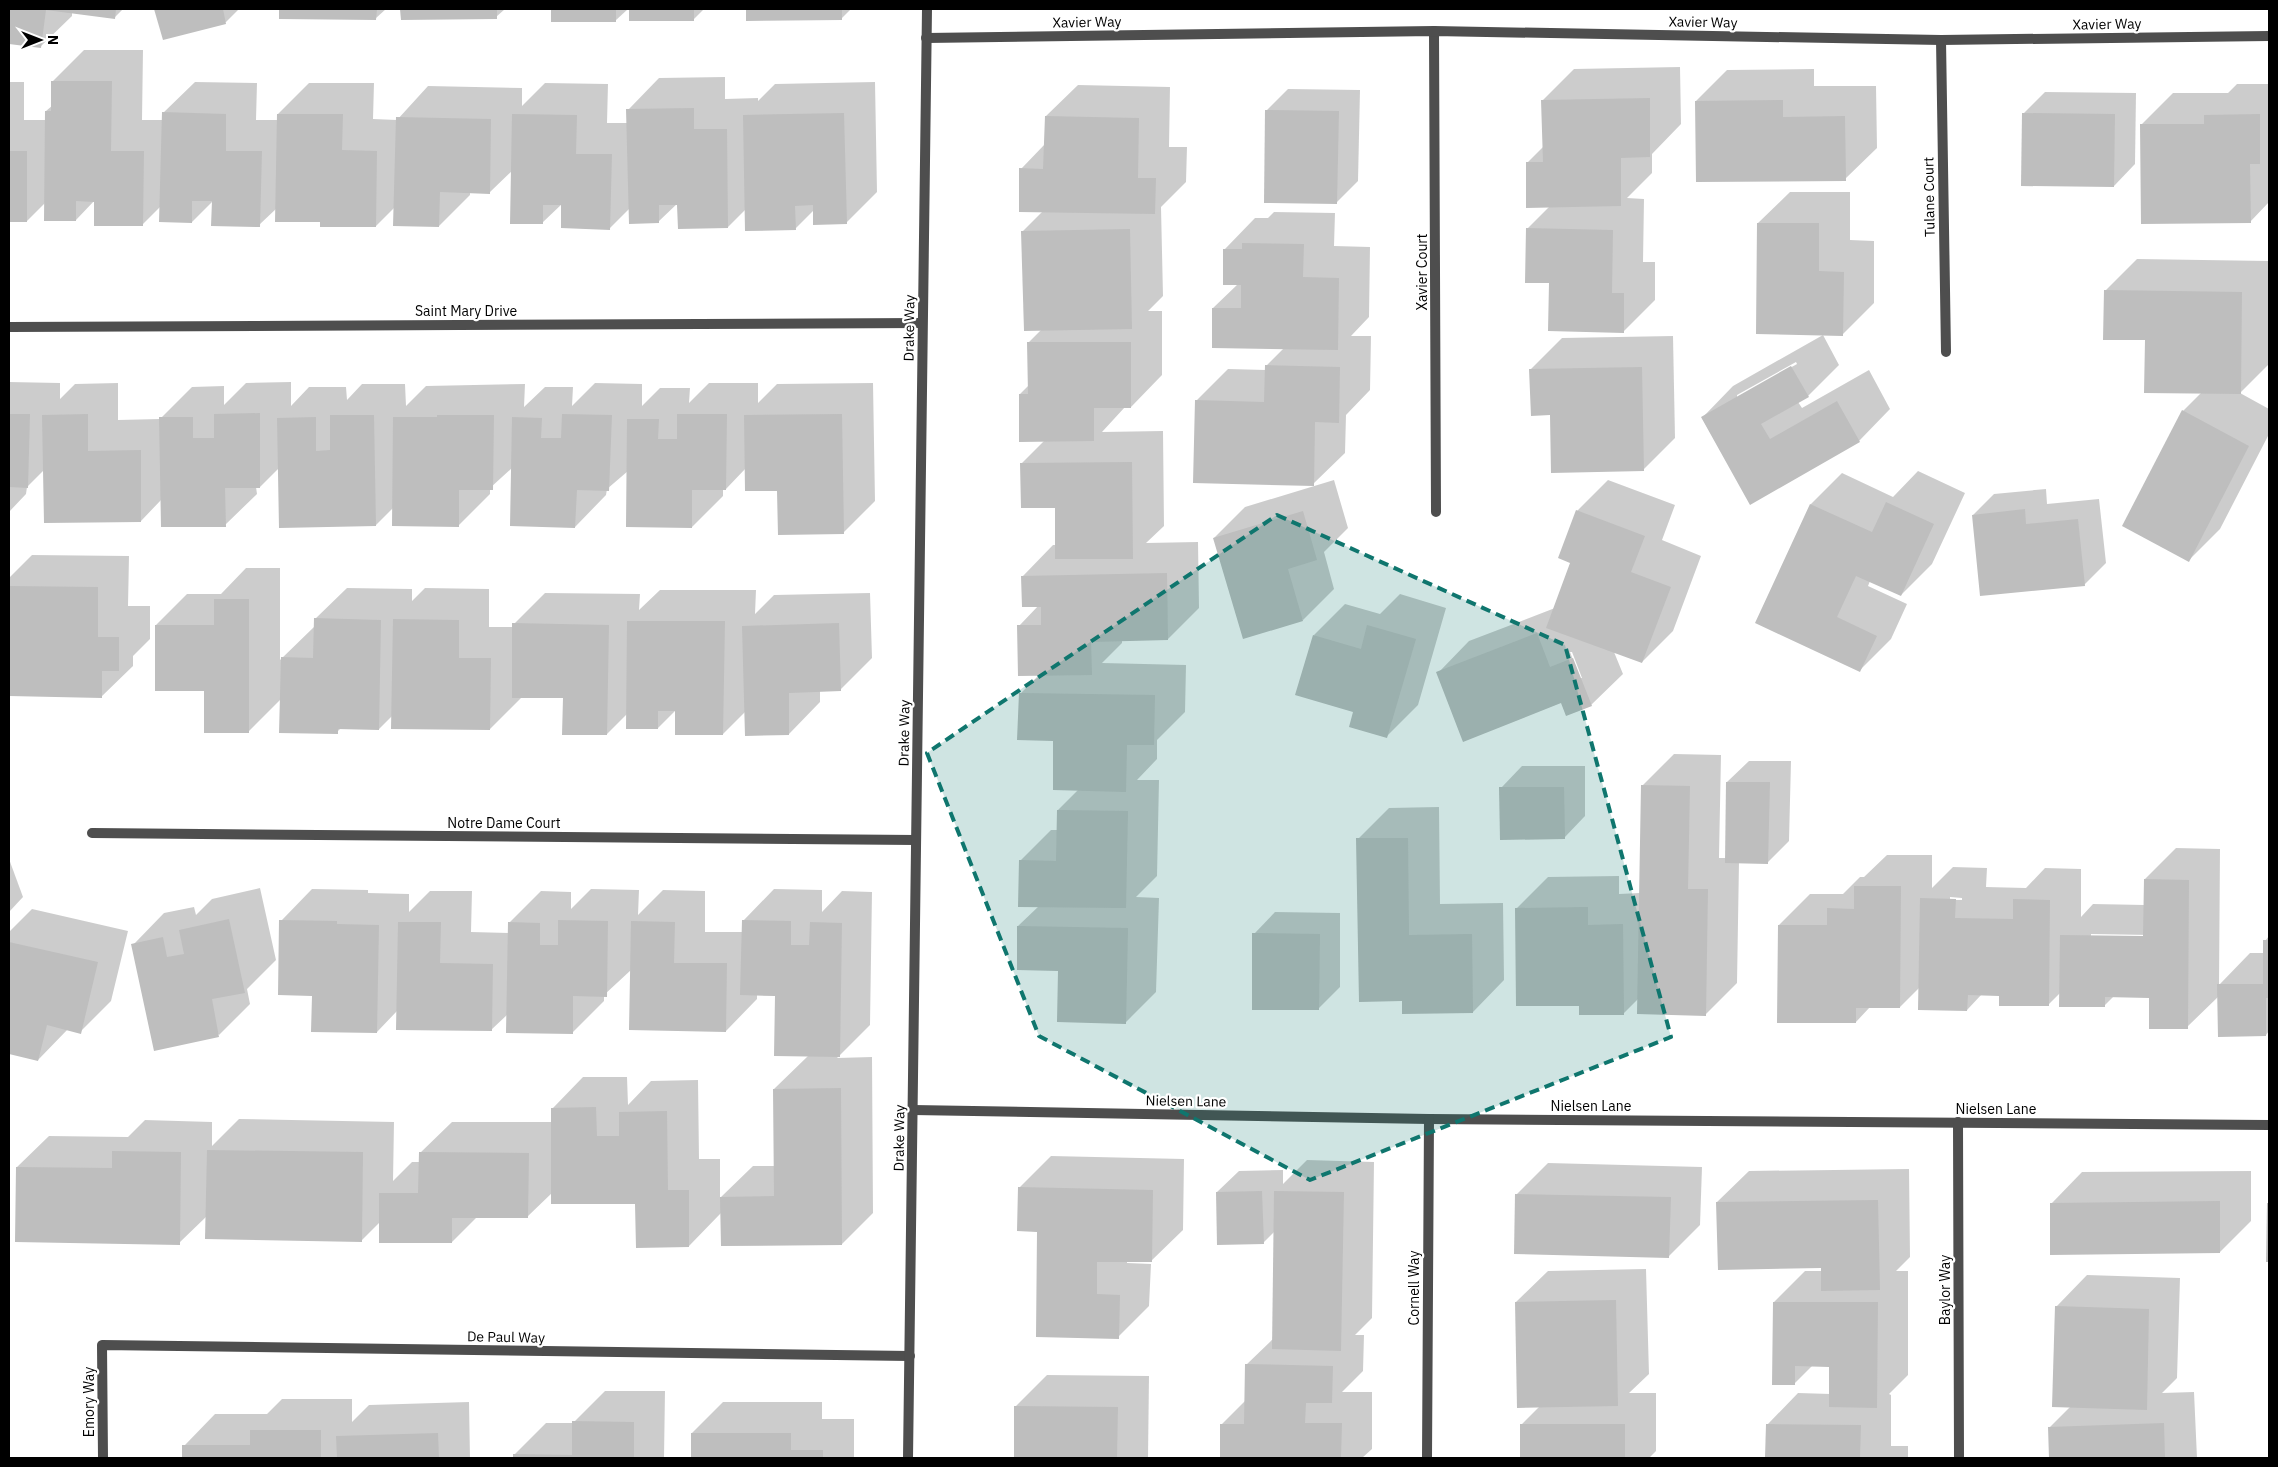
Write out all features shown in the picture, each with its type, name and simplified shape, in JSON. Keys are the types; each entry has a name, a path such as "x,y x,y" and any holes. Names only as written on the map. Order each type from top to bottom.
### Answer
{"street":[{"name":"Drake Way","path":"908,1458 927,9"},
{"name":"Xavier Way","path":"926,38 1434,31 1940,40 2269,36"},
{"name":"Xavier Court","path":"1434,31 1436,512"},
{"name":"Tulane Court","path":"1940,40 1946,352"},
{"name":"Saint Mary Drive","path":"9,327 922,323"},
{"name":"Notre Dame Court","path":"92,833 916,840"},
{"name":"Nielsen Lane","path":"913,1110 1429,1119 2269,1125"},
{"name":"Cornell Way","path":"1427,1458 1429,1119"},
{"name":"Baylor Way","path":"1958,1122 1959,1458"},
{"name":"De Paul Way","path":"102,1346 910,1356"},
{"name":"Emory Way","path":"102,1346 103,1458"}],"highlighted area":[{"path":"1277,515 1565,645 1671,1037 1310,1180 1039,1036 927,753"}],"building":[{"path":"9,9 116,9 115,19 46,10 41,48 9,44"},
{"path":"154,9 223,9 226,24 163,40"},
{"path":"279,9 377,9 376,20 279,19"},
{"path":"400,9 497,9 497,19 401,20"},
{"path":"551,9 616,9 616,22 551,22"},
{"path":"629,9 694,9 694,21 629,21"},
{"path":"746,9 842,9 842,20 746,21"},
{"path":"51,81 112,81 111,151 144,151 143,226 94,226 94,202 76,201 76,221 44,221 45,111 51,111"},
{"path":"1650,98 1650,157 1621,158 1621,206 1526,208 1526,162 1543,162 1541,100"},
{"path":"1783,100 1783,117 1845,116 1846,181 1696,182 1695,101"},
{"path":"694,108 694,129 727,129 728,228 678,229 677,205 659,205 659,223 629,224 626,109"},
{"path":"1265,110 1339,111 1337,204 1264,203"},
{"path":"162,112 226,114 226,151 262,151 260,227 211,226 212,201 192,201 192,223 159,222"},
{"path":"844,113 847,224 813,225 813,205 795,206 796,230 745,231 743,115"},
{"path":"2022,113 2115,114 2114,187 2021,186"},
{"path":"277,114 343,114 342,150 377,151 376,227 320,227 320,222 275,222"},
{"path":"512,114 577,115 576,154 612,154 610,230 561,228 561,205 543,205 543,224 510,224"},
{"path":"2260,114 2260,164 2250,164 2251,223 2141,224 2140,124 2204,124 2204,115"},
{"path":"1045,116 1139,118 1138,178 1156,178 1155,214 1019,212 1019,168 1043,169"},
{"path":"396,117 491,119 490,194 440,192 439,227 393,226"},
{"path":"9,151 27,151 27,222 9,222"},
{"path":"1757,223 1819,223 1819,271 1844,272 1843,336 1756,334"},
{"path":"1526,228 1613,230 1612,293 1624,293 1624,333 1548,331 1549,283 1525,283"},
{"path":"1130,229 1132,329 1024,331 1021,231"},
{"path":"1242,243 1304,244 1303,277 1339,278 1338,350 1212,348 1212,308 1241,308 1241,285 1223,285 1223,249 1242,249"},
{"path":"2104,290 2242,292 2241,394 2144,393 2145,340 2103,340"},
{"path":"1027,342 1131,342 1131,408 1094,408 1094,441 1019,442 1019,394 1028,394"},
{"path":"1265,365 1340,367 1339,423 1315,422 1314,486 1193,483 1195,400 1264,402"},
{"path":"1791,366 1809,397 1761,424 1770,439 1837,401 1860,442 1750,505 1701,417"},
{"path":"1642,367 1644,471 1551,473 1550,415 1531,416 1529,369"},
{"path":"2182,410 2249,446 2189,562 2122,526"},
{"path":"260,413 260,488 225,488 226,527 161,527 159,417 193,417 193,438 214,438 214,414"},
{"path":"9,414 30,414 28,488 9,487"},
{"path":"88,414 88,451 141,450 141,522 44,523 42,415"},
{"path":"562,414 612,415 609,491 577,490 575,528 510,526 512,417 542,418 541,438 561,438"},
{"path":"677,414 727,414 726,490 692,490 692,528 626,527 627,419 659,419 658,439 677,439"},
{"path":"842,414 844,534 778,535 777,491 745,491 744,415"},
{"path":"330,415 374,415 376,526 279,528 277,418 316,417 316,451 330,450"},
{"path":"437,415 494,415 493,490 459,490 459,527 392,526 393,417 437,417"},
{"path":"1132,462 1133,559 1055,559 1055,508 1021,508 1020,463"},
{"path":"1886,502 1934,524 1901,596 1856,576 1837,617 1877,636 1860,672 1755,623 1810,504 1872,532"},
{"path":"2025,509 2026,524 2078,519 2085,586 1980,596 1972,515"},
{"path":"1576,510 1645,536 1631,572 1671,587 1642,663 1546,628 1570,563 1558,558"},
{"path":"1303,511 1317,560 1288,569 1303,621 1243,639 1213,538"},
{"path":"1167,573 1168,640 1091,642 1092,675 1018,676 1017,625 1041,625 1041,607 1022,607 1021,576"},
{"path":"9,586 98,587 98,637 119,637 119,671 102,671 102,698 9,696"},
{"path":"214,599 249,599 249,733 204,733 204,691 155,691 155,625 214,625"},
{"path":"314,618 381,620 379,730 338,729 338,734 279,733 281,657 313,658"},
{"path":"393,619 459,620 459,658 491,658 490,730 391,729"},
{"path":"627,621 725,621 723,735 675,735 675,711 658,711 658,729 626,729"},
{"path":"512,623 609,625 607,735 562,735 563,698 512,698"},
{"path":"839,623 841,691 789,693 789,735 745,736 742,626"},
{"path":"1367,625 1416,639 1387,738 1349,727 1353,712 1295,695 1313,635 1361,649"},
{"path":"1537,633 1550,667 1573,658 1592,706 1566,716 1561,703 1463,742 1436,672"},
{"path":"1019,693 1155,695 1154,745 1127,745 1126,792 1053,790 1053,741 1017,740"},
{"path":"1726,782 1770,782 1768,864 1725,863"},
{"path":"1641,785 1690,786 1688,889 1708,889 1706,1016 1637,1014"},
{"path":"1499,787 1564,787 1565,839 1500,840"},
{"path":"1057,810 1128,811 1126,908 1018,907 1019,860 1056,861"},
{"path":"1356,838 1408,838 1409,935 1472,934 1473,1013 1402,1014 1402,1001 1359,1002"},
{"path":"2144,879 2189,880 2188,1029 2149,1029 2149,998 2105,997 2105,1007 2059,1007 2060,935 2143,936"},
{"path":"1854,886 1901,886 1900,1008 1856,1008 1856,1023 1777,1023 1778,925 1827,925 1827,908 1854,909"},
{"path":"1920,898 1956,899 1955,918 2013,919 2013,899 2050,900 2049,1006 1999,1006 1999,996 1968,995 1967,1011 1918,1010"},
{"path":"1588,907 1588,925 1623,924 1624,1015 1579,1015 1579,1006 1516,1006 1515,908"},
{"path":"229,919 245,993 212,999 219,1037 154,1051 131,944 163,937 167,957 184,954 179,930"},
{"path":"279,920 337,921 337,924 379,925 377,1033 311,1032 312,996 278,995"},
{"path":"558,920 608,921 607,997 573,996 573,1034 506,1033 508,922 540,923 540,945 558,945"},
{"path":"742,920 791,921 791,945 809,945 810,922 842,923 840,1057 774,1056 775,996 740,995"},
{"path":"631,921 675,922 674,963 727,963 726,1032 629,1030"},
{"path":"398,922 441,922 440,963 493,964 492,1031 396,1030"},
{"path":"1017,926 1128,928 1126,1024 1057,1022 1058,971 1017,970"},
{"path":"1252,933 1320,934 1319,1010 1252,1010"},
{"path":"2263,940 2269,940 2269,998 2266,998 2266,1036 2218,1037 2217,984 2263,984"},
{"path":"9,942 98,962 81,1034 47,1025 38,1061 9,1054"},
{"path":"841,1088 842,1245 721,1246 720,1197 774,1196 773,1089"},
{"path":"596,1107 597,1136 619,1136 619,1112 667,1111 668,1190 689,1190 689,1247 636,1248 635,1204 551,1204 551,1108"},
{"path":"207,1150 363,1152 362,1242 205,1239"},
{"path":"112,1151 181,1152 180,1245 15,1242 16,1167 112,1168"},
{"path":"419,1152 529,1153 528,1218 452,1218 452,1243 379,1243 379,1193 418,1193"},
{"path":"1018,1187 1153,1190 1152,1262 1097,1262 1097,1294 1120,1295 1119,1339 1036,1337 1037,1232 1017,1231"},
{"path":"1262,1191 1264,1244 1217,1245 1216,1192"},
{"path":"1274,1191 1344,1192 1341,1351 1272,1349"},
{"path":"1515,1194 1671,1197 1669,1258 1514,1254"},
{"path":"1878,1200 1880,1290 1821,1291 1821,1268 1718,1270 1716,1202"},
{"path":"2220,1201 2220,1253 2050,1255 2050,1203"},
{"path":"2267,1203 2269,1203 2269,1262 2266,1262"},
{"path":"1616,1300 1618,1406 1517,1408 1515,1302"},
{"path":"1773,1302 1878,1302 1877,1408 1829,1407 1829,1367 1795,1366 1795,1385 1772,1385"},
{"path":"2055,1306 2149,1309 2147,1410 2052,1407"},
{"path":"1245,1364 1333,1366 1332,1403 1306,1403 1305,1423 1342,1423 1341,1458 1220,1458 1220,1424 1244,1424"},
{"path":"1014,1406 1118,1407 1117,1458 1014,1458"},
{"path":"572,1421 634,1422 634,1458 513,1458 513,1454 572,1455"},
{"path":"2164,1423 2165,1458 2049,1458 2048,1427"},
{"path":"1520,1424 1625,1424 1625,1458 1520,1458"},
{"path":"1766,1424 1861,1425 1860,1458 1765,1458"},
{"path":"250,1430 321,1430 321,1458 182,1458 182,1445 250,1445"},
{"path":"438,1433 439,1458 337,1458 336,1436"},
{"path":"691,1433 791,1433 791,1450 823,1450 823,1458 691,1458"}]}
